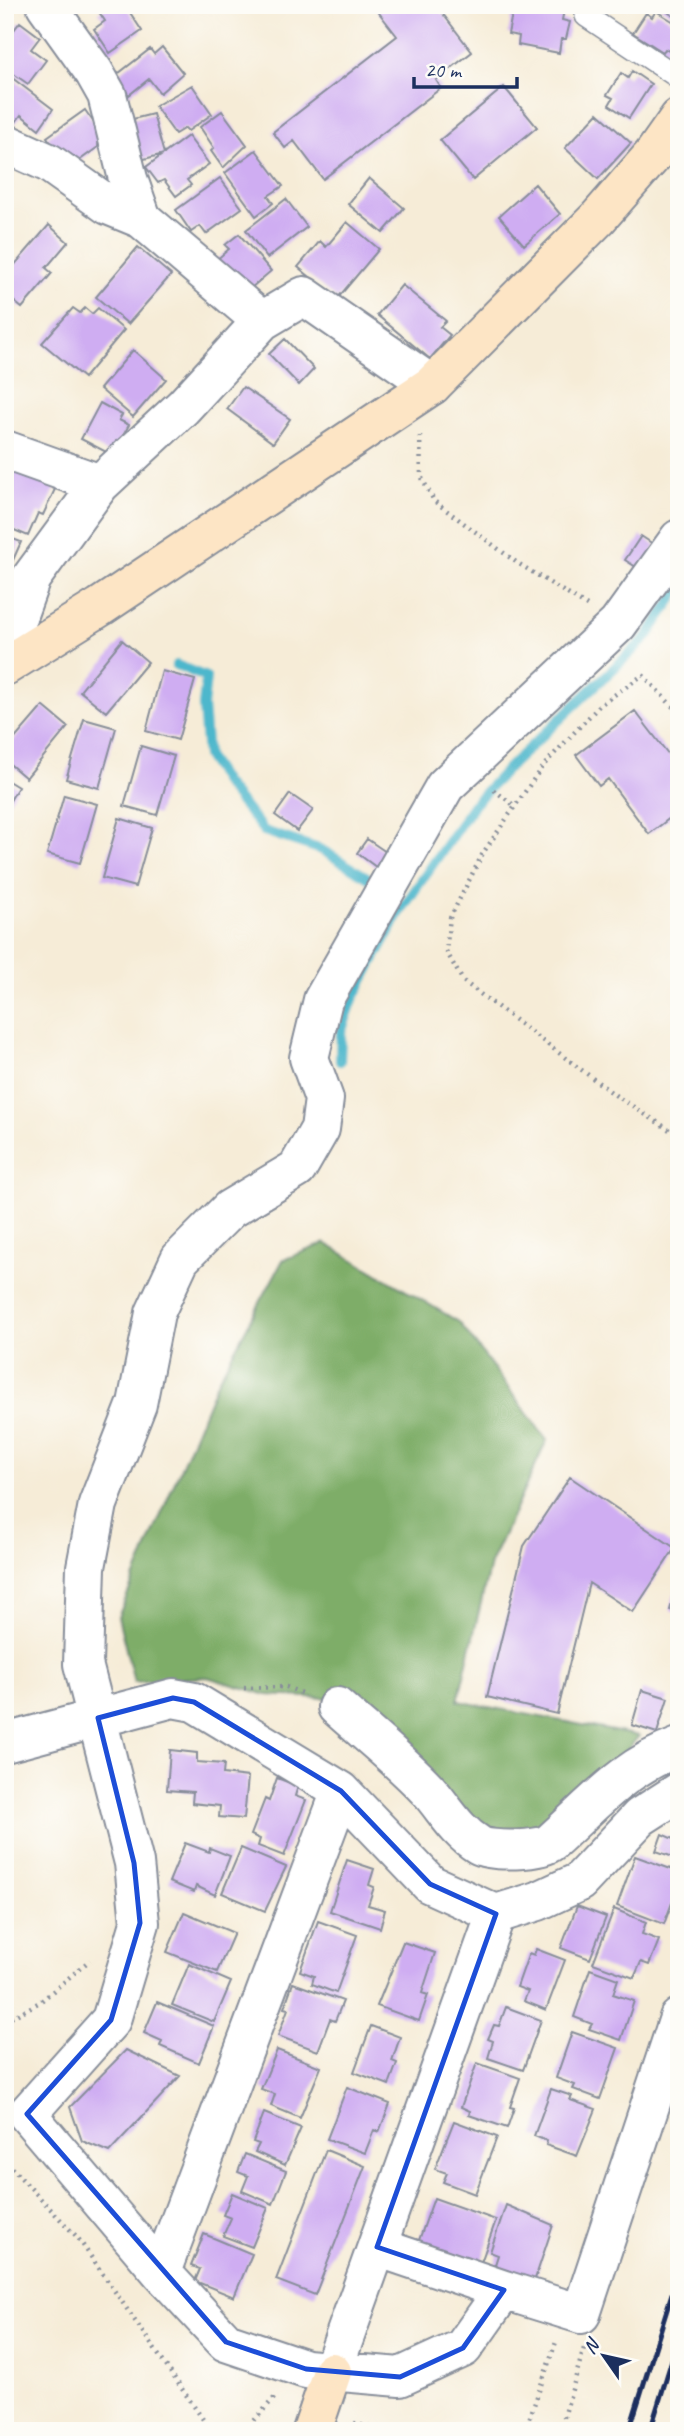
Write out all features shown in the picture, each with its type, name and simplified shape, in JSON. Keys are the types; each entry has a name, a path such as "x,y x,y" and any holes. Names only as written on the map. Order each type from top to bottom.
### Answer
{"street":[{"path":"46,5 94,72 107,95 128,179 142,219"},
{"path":"5,666 100,607 425,389 598,218 653,155 679,118"},
{"path":"5,143 49,163 108,205 142,219 262,321"},
{"path":"5,650 31,578 100,484 183,407 262,321 304,296 425,389"},
{"path":"5,450 100,484"},
{"path":"504,2290 463,2348 400,2377 306,2369 226,2343 161,2272 27,2114 111,2020 140,1923 134,1863 83,1664 86,1567 98,1504 137,1404 155,1313 180,1259 230,1209 297,1169 320,1129 324,1100 309,1058 323,1000 445,786 618,624 679,539"},
{"path":"5,1743 173,1698 194,1702 341,1791 430,1884 496,1914 538,1901 579,1882 640,1817 679,1793"},
{"path":"337,1707 428,1791 459,1831 482,1846 501,1850 548,1845 614,1781 658,1755 679,1748"},
{"path":"161,2272 341,1791"},
{"path":"313,2431 496,1914"},
{"path":"377,2247 581,2314 679,2018"}],"lane":[{"path":"586,16 679,78"}],"path":[{"path":"425,389 418,449 421,476 434,502 516,562 618,624"},
{"path":"679,705 674,708 643,674 600,705 542,767 483,853 450,918 446,951 463,981 615,1095 679,1136"},
{"path":"235,1689 286,1687 337,1707"},
{"path":"5,2021 40,2002 93,1957"},
{"path":"5,2156 6,2162 78,2238 211,2431"},
{"path":"525,2431 559,2330"},
{"path":"559,2431 587,2339"},
{"path":"245,2431 274,2397"}],"highlighted area":[{"path":"173,1698 194,1702 341,1791 430,1884 496,1914 377,2247 504,2290 463,2348 400,2377 306,2369 226,2342 27,2114 111,2020 140,1923 134,1863 98,1718"}],"green space":[{"path":"325,1243 459,1322 547,1440 490,1564 458,1701 639,1736 568,1820 484,1838 364,1700 267,1695 207,1677 134,1682 118,1617 216,1384 283,1260"}],"building":[{"path":"109,5 125,5 142,31 110,53 94,29 105,21 99,12"},
{"path":"373,5 436,5 472,52 436,80 441,88 323,179 294,141 285,148 273,132 397,36"},
{"path":"502,5 565,5 562,20 570,22 566,39 561,39 559,53 518,45 519,36 508,34 512,14 501,12"},
{"path":"658,5 679,5 679,20"},
{"path":"656,11 679,25 679,39 671,52 665,49 663,52 633,33 646,13 652,17"},
{"path":"20,22 40,37 31,49 46,60 28,84 5,68 5,42"},
{"path":"162,47 183,73 160,93 149,79 129,95 114,77 150,49 154,54"},
{"path":"632,71 651,84 629,118 609,105 613,98 607,95 621,73 628,78"},
{"path":"7,74 53,109 39,129 21,115 13,126 5,120"},
{"path":"192,85 212,114 188,131 185,128 175,134 155,106"},
{"path":"504,87 537,127 473,180 440,140"},
{"path":"85,110 99,130 98,147 69,168 47,137"},
{"path":"222,111 247,145 223,168 211,151 214,148 200,127"},
{"path":"598,113 631,143 598,179 565,148"},
{"path":"153,114 164,154 136,161 125,121"},
{"path":"188,136 209,164 187,180 191,185 176,196 164,180 158,183 146,167"},
{"path":"256,150 283,186 268,196 273,203 256,216 225,173"},
{"path":"220,178 242,208 206,234 200,226 191,232 176,210"},
{"path":"369,178 404,208 383,233 348,204"},
{"path":"535,184 560,214 524,245 499,216"},
{"path":"286,199 307,227 267,258 246,230"},
{"path":"347,222 379,249 337,299 298,267 320,241 326,247"},
{"path":"49,225 68,242 46,268 52,273 22,308 5,294 5,276"},
{"path":"239,234 271,271 244,294 215,261 229,249 225,245"},
{"path":"138,247 171,275 128,324 96,297"},
{"path":"402,285 446,321 440,327 450,335 430,359 377,315"},
{"path":"73,308 80,313 85,308 92,314 98,308 124,330 84,378 42,343"},
{"path":"285,339 314,369 299,385 269,354"},
{"path":"133,350 166,379 133,417 100,389"},
{"path":"243,387 290,419 273,443 227,409"},
{"path":"100,403 122,415 119,420 129,425 112,455 81,439"},
{"path":"9,466 56,487 43,515 38,513 28,536 5,526 5,473"},
{"path":"5,536 21,542 5,578"},
{"path":"641,536 656,546 641,570 625,560"},
{"path":"122,640 148,662 106,712 80,691"},
{"path":"162,671 195,680 178,740 146,731"},
{"path":"43,706 68,727 26,778 5,760 5,750"},
{"path":"635,711 679,768 679,811 649,834 608,779 599,786 576,755"},
{"path":"84,719 116,728 99,788 66,779"},
{"path":"141,746 174,756 157,815 124,806"},
{"path":"5,779 18,787 5,809"},
{"path":"290,794 313,810 297,831 275,815"},
{"path":"64,795 97,804 80,863 47,854"},
{"path":"119,818 152,828 135,887 102,878"},
{"path":"367,839 386,852 376,867 357,853"},
{"path":"570,1477 675,1548 633,1612 589,1583 557,1714 487,1697 524,1546"},
{"path":"679,1581 679,1612 670,1610"},
{"path":"642,1690 668,1698 657,1733 632,1725"},
{"path":"170,1750 197,1753 197,1762 224,1764 223,1774 248,1777 244,1819 219,1817 220,1806 192,1803 193,1792 167,1790"},
{"path":"277,1778 298,1786 295,1796 306,1800 284,1856 258,1846 260,1839 251,1835 265,1799 269,1801"},
{"path":"679,1824 679,1859 656,1851 662,1834 673,1839"},
{"path":"185,1843 209,1852 210,1848 230,1856 215,1895 196,1886 194,1892 169,1882"},
{"path":"241,1848 286,1867 265,1911 222,1893"},
{"path":"635,1856 679,1872 679,1884 664,1924 617,1906"},
{"path":"347,1860 374,1869 369,1885 374,1887 368,1905 385,1910 380,1928 330,1911"},
{"path":"577,1906 606,1917 590,1959 561,1948"},
{"path":"614,1909 646,1922 642,1934 659,1940 649,1965 641,1962 634,1978 593,1963"},
{"path":"184,1912 234,1933 217,1972 167,1952"},
{"path":"318,1921 357,1935 336,1993 312,1984 314,1976 300,1971"},
{"path":"403,1942 435,1953 422,1993 428,1995 419,2021 377,2006"},
{"path":"536,1949 565,1960 546,2010 524,2001 528,1991 517,1987 529,1953 534,1955"},
{"path":"189,1964 231,1982 214,2022 172,2005"},
{"path":"590,1969 618,1979 613,1994 634,2001 621,2040 589,2029 592,2024 574,2017"},
{"path":"293,1983 343,2001 335,2021 330,2019 318,2051 278,2036 288,2009 284,2008"},
{"path":"157,2002 214,2026 199,2063 160,2046 162,2041 144,2033"},
{"path":"506,2007 541,2020 523,2070 488,2058 493,2041 488,2039 494,2025 499,2026"},
{"path":"371,2026 400,2037 392,2061 397,2063 389,2085 354,2072"},
{"path":"572,2032 618,2048 600,2099 573,2089 575,2085 556,2078"},
{"path":"126,2050 180,2076 109,2152 82,2141 70,2107"},
{"path":"277,2050 321,2067 300,2118 271,2106 275,2094 261,2089"},
{"path":"477,2063 520,2078 510,2107 514,2108 507,2128 469,2115 470,2111 461,2107"},
{"path":"347,2087 390,2104 379,2132 374,2130 365,2153 327,2139"},
{"path":"551,2089 572,2096 570,2100 596,2109 577,2156 546,2145 547,2141 534,2136"},
{"path":"264,2113 301,2128 285,2165 255,2152 259,2144 253,2142"},
{"path":"454,2121 497,2137 475,2194 443,2182 447,2173 435,2169"},
{"path":"326,2150 365,2166 315,2295 276,2280"},
{"path":"245,2154 286,2171 273,2204 242,2191 248,2176 238,2172"},
{"path":"232,2193 268,2208 252,2247 223,2236 231,2218 223,2215"},
{"path":"434,2198 496,2220 479,2268 417,2246"},
{"path":"506,2205 553,2225 533,2285 493,2271 498,2255 490,2252"},
{"path":"204,2234 252,2254 234,2297 195,2281 200,2269 191,2266"}],"waterway":[{"path":"340,1061 341,1032 353,999 400,912 474,804 509,767 647,637 679,589"},
{"path":"176,665 206,677 203,706 207,756 225,784 264,831 322,850 382,886"}],"railway":[{"path":"629,2431 679,2271"},
{"path":"650,2431 679,2337"}]}
